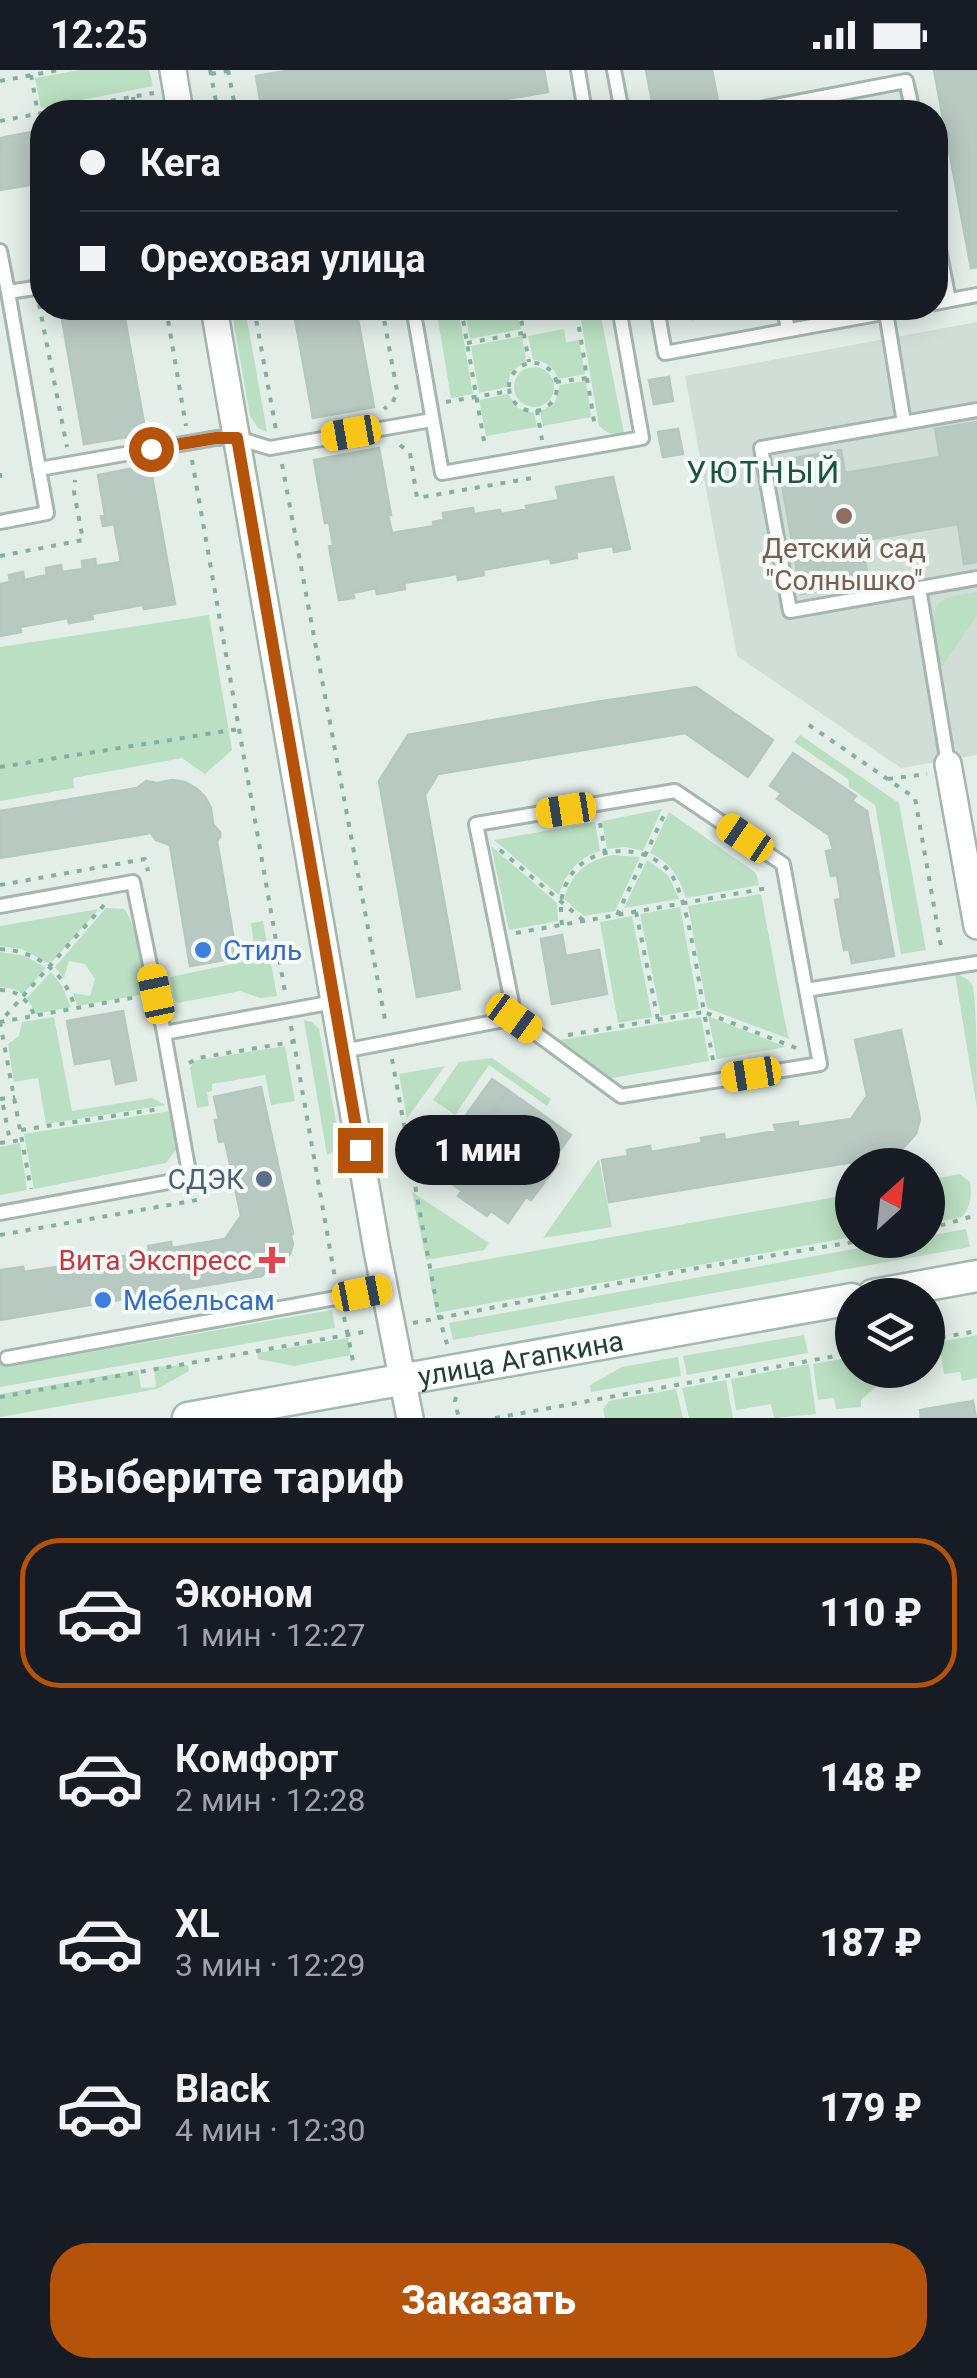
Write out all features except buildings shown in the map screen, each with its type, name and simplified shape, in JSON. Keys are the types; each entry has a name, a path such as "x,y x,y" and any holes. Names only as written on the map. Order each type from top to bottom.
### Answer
{"main road":[{"path":"945,1282 977,1276"},
{"name":"улица Агапкина","path":"188,1418 835,1302"}],"street":[{"path":"173,70 178,100"},
{"path":"216,320 410,1418"},
{"path":"948,764 977,926"}],"lane":[{"path":"578,70 583,100"},
{"path":"614,70 620,100"},
{"path":"807,100 906,81 910,100"},
{"path":"0,252 46,513 0,522"},
{"path":"8,292 30,288"},
{"path":"948,301 977,295"},
{"path":"414,320 442,472 642,438 621,320"},
{"path":"658,320 664,353 842,320"},
{"path":"786,320 788,330"},
{"path":"887,320 904,423"},
{"path":"977,410 761,448 790,611 977,578"},
{"path":"39,470 216,438 237,438 270,448 431,412"},
{"path":"919,588 948,764"},
{"path":"675,790 784,864 820,1064 621,1096 514,1018 476,824 675,790"},
{"path":"0,906 133,882 190,1178 0,1213"},
{"path":"806,990 977,963"},
{"path":"164,1034 334,1002"},
{"path":"343,1051 514,1018"},
{"path":"7,1358 385,1288"}],"path":[{"path":"0,81 59,70"},
{"path":"216,100 210,72 229,70 234,100"},
{"path":"30,75 38,100"},
{"path":"564,100 566,92"},
{"path":"116,100 155,93"},
{"path":"0,121 30,115"},
{"path":"42,320 65,445 69,448"},
{"path":"168,320 358,1388"},
{"path":"256,320 440,1317"},
{"path":"380,410 393,402 397,391 384,320"},
{"path":"464,320 492,486"},
{"path":"521,320 529,363"},
{"path":"578,320 598,446"},
{"path":"467,343 523,333"},
{"path":"529,363 548,368 556,382 554,398 537,410 518,405 510,390 512,375 529,363"},
{"path":"556,382 586,378"},
{"path":"431,412 476,396 510,390"},
{"path":"0,473 0,481"},
{"path":"0,556 83,540 74,485 82,475"},
{"path":"808,725 915,798 944,968"},
{"path":"0,767 239,729"},
{"path":"617,915 675,790"},
{"path":"596,805 605,853"},
{"path":"477,831 584,921"},
{"path":"562,925 561,902 567,881 574,870 592,857 627,851 645,855 667,868 683,903 717,1079"},
{"path":"0,1022 104,906 97,868"},
{"path":"499,936 787,884"},
{"path":"636,912 658,1020"},
{"path":"0,949 22,952 50,967 66,986 75,1008"},
{"path":"0,990 23,998 34,1016"},
{"path":"0,1022 156,994"},
{"path":"544,1039 704,1012 819,1057"},
{"path":"0,1022 38,1228"},
{"path":"187,1068 194,1059 294,1042"},
{"path":"0,1057 8,1056"},
{"path":"10,1142 1,1103 16,1100"},
{"path":"20,1130 178,1106"},
{"path":"0,1143 22,1140"},
{"path":"0,1235 198,1200 208,1190 205,1170"},
{"path":"945,1224 977,1216"},
{"path":"0,1396 835,1245"},
{"path":"945,1337 977,1331"},
{"path":"495,1418 835,1356"}],"shaded area":[{"name":"Детский сад \"Солнышко\"","path":"977,322 977,755 901,768 737,656 685,376"}],"green space":[{"path":"80,70 149,70 153,86 82,100 39,100 35,78"},
{"path":"233,320 247,320 267,432 258,428 250,416"},
{"path":"438,320 460,320 473,394 451,398"},
{"path":"466,320 519,320 521,329 470,339"},
{"path":"581,320 602,320 624,433 610,433 599,426"},
{"path":"564,329 566,342 579,340 585,374 558,379 549,365 533,360 528,336"},
{"path":"522,336 526,361 511,372 507,387 479,393 471,346"},
{"path":"534,367 548,373 554,387 548,401 534,407 520,401 514,387 520,373"},
{"path":"586,381 591,417 543,426 540,412 555,402 560,385"},
{"path":"508,394 518,408 534,413 537,427 486,436 479,400"},
{"path":"977,592 977,616 941,668 933,631 934,612 945,599"},
{"path":"209,615 232,750 205,774 182,758 73,778 74,788 0,801 0,647"},
{"path":"800,735 899,803 926,950 901,954 875,805 849,787 848,779 794,742"},
{"path":"662,809 643,851 626,847 607,849 602,821"},
{"path":"669,812 756,873 759,885 686,898 673,871 650,853"},
{"path":"595,822 600,851 574,867 559,895 494,840"},
{"path":"491,846 557,903 558,921 509,930"},
{"path":"612,855 640,857 615,911 584,916 564,899 567,890 581,869"},
{"path":"647,860 668,875 679,899 624,908"},
{"path":"761,894 789,1039 707,1008 688,906"},
{"path":"680,907 699,1009 661,1016 640,914"},
{"path":"106,908 124,909 132,925 141,964 140,995 77,1006 73,993 90,996 95,979 85,964 69,961 64,978 55,967"},
{"path":"99,909 50,964 22,949 0,946 0,926"},
{"path":"632,916 652,1017 618,1023 600,922"},
{"path":"263,921 277,996 260,998 240,991 175,1001 170,977 256,959 251,923"},
{"path":"0,952 25,956 46,968 23,994 0,987"},
{"path":"51,972 71,1007 36,1014 27,998"},
{"path":"955,974 966,978 973,987 977,1108"},
{"path":"708,1016 786,1047 717,1059"},
{"path":"54,1017 72,1111 152,1098 166,1105 46,1124 38,1078 14,1082 8,1044 19,1036 22,1022"},
{"path":"701,1017 709,1061 612,1078 560,1040"},
{"path":"304,1020 319,1029 339,1138 336,1151 327,1155"},
{"path":"285,1046 295,1101 271,1105 265,1075 212,1084 212,1091 207,1092 209,1106 197,1108 190,1068 194,1061"},
{"path":"492,1058 551,1099 547,1106 489,1065 455,1115 433,1100 459,1062"},
{"path":"445,1066 407,1118 399,1074"},
{"path":"170,1111 176,1150 166,1163 34,1189 24,1134"},
{"path":"20,1143 27,1190 0,1195 0,1147"},
{"path":"599,1159 612,1227 543,1238"},
{"path":"960,1174 970,1182 971,1192 962,1217 945,1220 945,1177"},
{"path":"412,1192 489,1243 484,1250 426,1260"},
{"path":"835,1197 835,1240 436,1313 428,1270"},
{"path":"966,1229 970,1247 945,1251 945,1233"},
{"path":"835,1252 835,1258 909,1258 453,1340 449,1323"},
{"path":"332,1310 335,1328 0,1387 0,1352 5,1367"},
{"path":"804,1335 808,1353 687,1375 683,1356"},
{"path":"977,1335 977,1378 962,1381 960,1372 945,1374 945,1341"},
{"path":"348,1338 351,1355 294,1366 258,1359 257,1353"},
{"path":"678,1357 681,1376 591,1392 590,1385 622,1367"},
{"path":"835,1360 835,1388 875,1388 861,1400 861,1407 836,1409 834,1398 818,1400 813,1364"},
{"path":"809,1364 816,1414 774,1418 771,1404 736,1410 731,1379"},
{"path":"188,1365 189,1371 157,1389 0,1417 0,1394 138,1370 141,1388 156,1387 154,1367"},
{"path":"726,1380 733,1418 689,1418 682,1388"},
{"path":"676,1389 683,1418 605,1418 603,1409 609,1401"}],"place":[{"name":"Детский сад \"Солнышко\"","path":"844,516"},
{"name":"Стиль","path":"203,950"},
{"name":"СДЭК","path":"264,1179"},
{"name":"Вита Экспресс","path":"272,1260"},
{"name":"Мебельсам","path":"103,1300"}],"district":[{"name":"УЮТНЫЙ","path":"764,472"}],"route":[{"path":"151,449 237,438 360,1150"}]}
